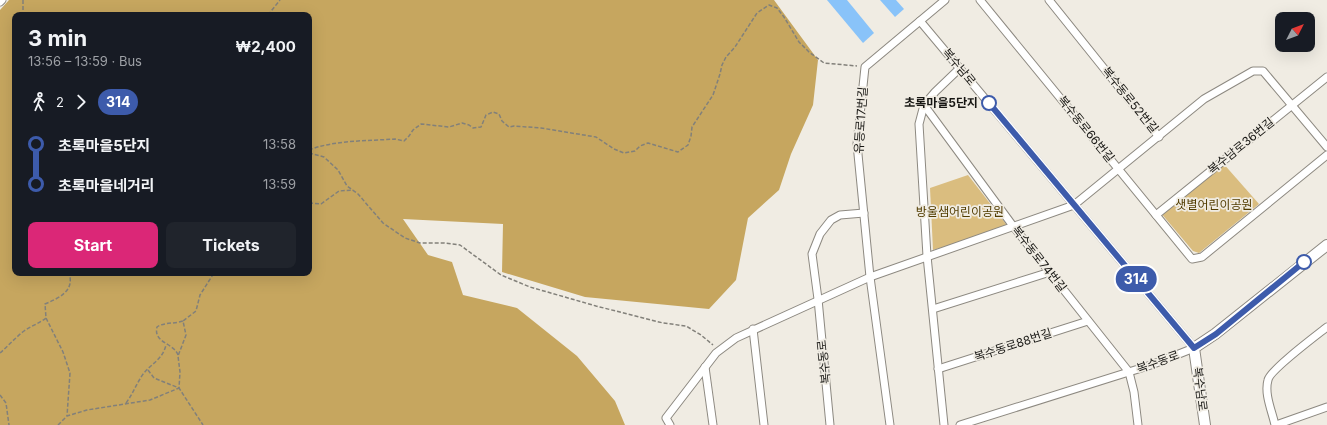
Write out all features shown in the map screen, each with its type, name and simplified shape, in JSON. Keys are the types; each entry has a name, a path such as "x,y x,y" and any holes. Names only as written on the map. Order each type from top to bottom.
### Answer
{"main road":[{"name":"복수동로","path":"1194,348 1216,334 1327,244"},
{"name":"복수남로","path":"1194,348 1204,425"}],"street":[{"path":"865,67 945,0"},
{"name":"복수동로66번길","path":"980,0 1192,259 1202,257 1327,155"},
{"name":"복수동로52번길","path":"1050,0 1159,137 1204,99 1254,71 1263,71 1327,147"},
{"name":"복수남로","path":"920,21 1194,348"},
{"name":"유등로17번길","path":"865,67 856,144 870,277 890,425"},
{"path":"944,425 928,256 919,124 924,105 960,68"},
{"name":"복수남로36번길","path":"1156,215 1327,77"},
{"name":"복수동로74번길","path":"924,105 1013,226 1129,372"},
{"path":"670,425 666,418 705,367 720,350 736,338 818,299 870,277 1074,205 1159,137"},
{"name":"복수동로","path":"830,425 818,299 812,254 820,234 831,220 840,215 864,213"},
{"path":"933,309 1050,272"},
{"name":"복수동로88번길","path":"938,369 1088,321"},
{"path":"1327,327 1284,362 1268,378 1267,390 1276,425 1327,407"},
{"path":"753,330 764,425"},
{"name":"복수동로","path":"960,425 1151,365 1194,348"},
{"path":"705,367 713,425"},
{"path":"1129,372 1134,392 1138,425"}],"path":[{"path":"23,0 23,12"},
{"path":"270,12 280,0"},
{"path":"312,149 318,146 338,143 395,139 404,141 413,130 422,124 449,127 462,123 473,128 478,128 481,127 486,115 493,112 499,114 502,121 509,127 541,128 596,137 614,149 624,153 635,151 640,146 648,143 678,152 688,144 692,127 713,95 726,57 735,47 757,13 769,5 777,8 799,42 809,52 824,63 840,63 865,67"},
{"path":"312,154 324,157 338,170 347,186 366,203 383,223 405,238 420,243 460,245 501,275 520,283 596,306 663,323 686,326 700,334 720,350"},
{"path":"312,204 321,204 338,191 352,190"},
{"path":"67,416 70,373 63,352 46,318 45,304 60,297 68,289 70,276"},
{"path":"203,425 179,388 180,372 177,352 172,347 166,345 158,337 156,331 157,326 183,321 196,311 200,295 212,276"},
{"path":"0,353 32,325 46,318"},
{"path":"178,356 186,335 183,321"},
{"path":"125,404 132,395 140,377 164,352 166,345"},
{"path":"148,370 154,378 179,388"},
{"path":"58,425 67,416 87,410 150,400 179,388"},
{"path":"0,395 6,403 9,425"}],"green space":[{"name":"샛별어린이공원","path":"1222,162 1259,204 1199,253 1193,251 1160,212"},
{"name":"방울샘어린이공원","path":"968,175 1009,228 933,250 930,188"}],"shaded area":[{"path":"9,0 774,0 818,60 813,105 791,154 779,190 748,218 736,280 709,309 585,297 502,272 503,224 403,219 428,255 452,262 463,295 517,308 577,356 615,401 625,425 0,425 0,10"}],"building":[{"path":"827,0 847,0 874,33 863,43"},
{"path":"880,0 896,0 904,9 895,17"}],"bus line":[{"name":"314","path":"989,103 1194,348 1216,334 1304,262"}],"place":[{"name":"초록마을5단지","path":"989,103"}]}
